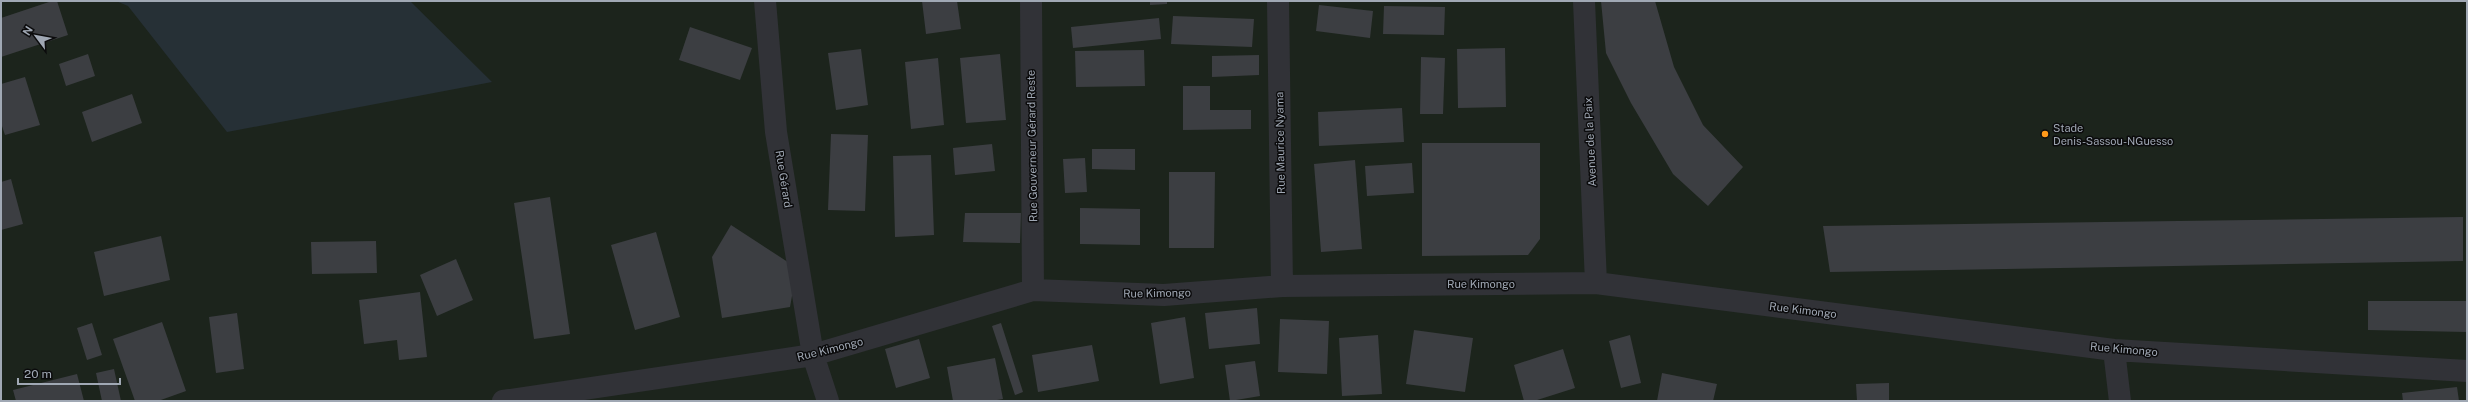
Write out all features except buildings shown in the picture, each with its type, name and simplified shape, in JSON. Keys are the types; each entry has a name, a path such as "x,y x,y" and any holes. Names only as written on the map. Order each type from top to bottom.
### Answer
{"street":[{"name":"Rue Gérard","path":"765,1 776,132 814,355 828,401"},
{"name":"Rue Gouverneur Gérard Reste","path":"1031,1 1033,290"},
{"name":"Rue Maurice Nyama","path":"1278,1 1282,286"},
{"name":"Avenue de la Paix","path":"1584,1 1596,283"},
{"name":"Rue Kimongo","path":"503,401 814,355 1033,290 1164,295 1282,286 1596,283 2114,350 2467,371"},
{"path":"2114,350 2120,401"}],"shaded area":[{"path":"1,1 2467,1 2467,401 1,401"},
{"path":"116,1 410,1 492,82 227,132 128,6"}],"place":[{"name":"Stade Denis-Sassou-NGuesso","path":"2045,134"}]}
